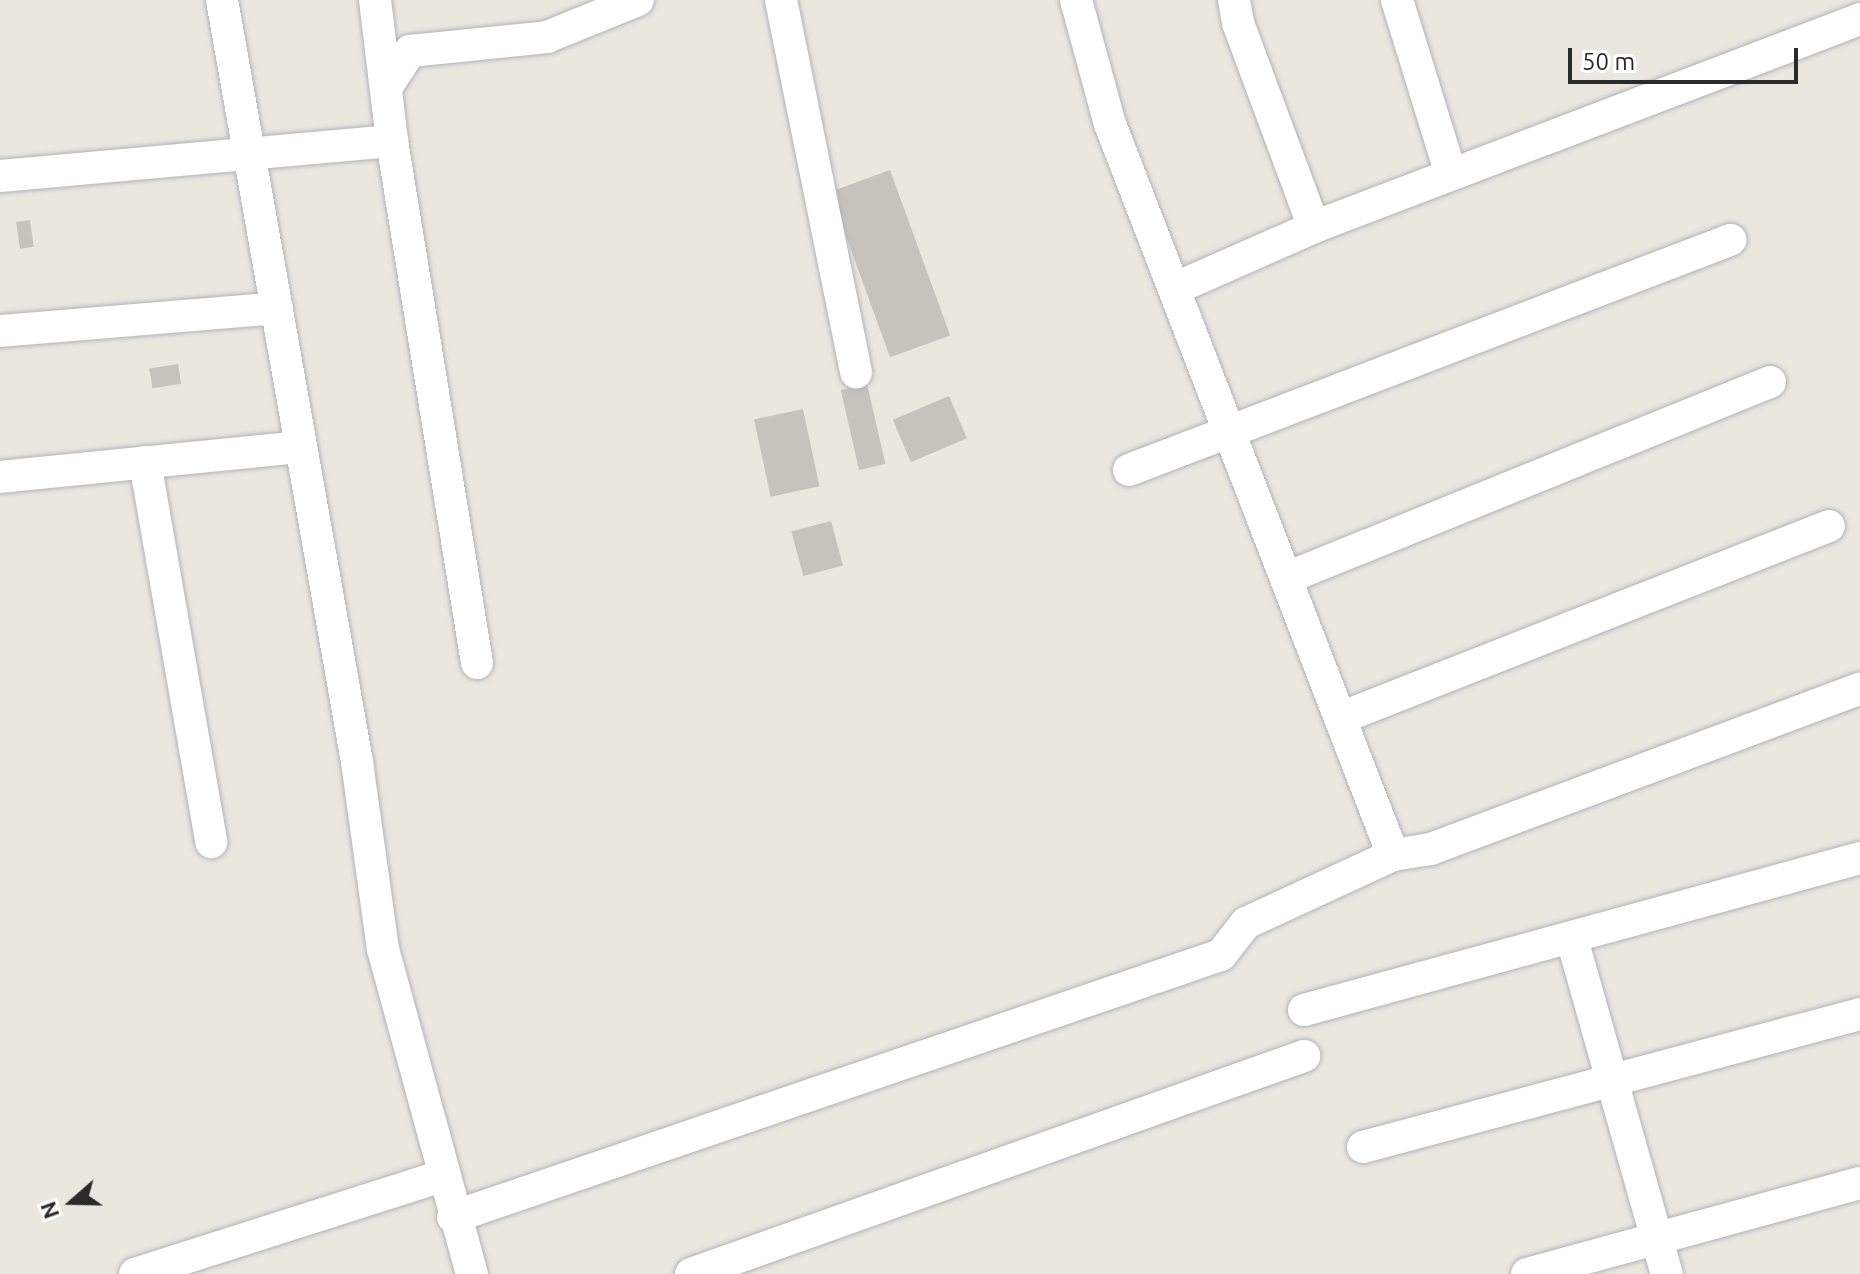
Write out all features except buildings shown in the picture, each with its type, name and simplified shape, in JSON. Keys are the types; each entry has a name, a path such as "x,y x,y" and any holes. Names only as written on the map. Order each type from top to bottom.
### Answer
{"street":[{"path":"222,0 357,762 383,949 453,1217 472,1274"},
{"path":"375,0 392,141 477,663"},
{"path":"386,88 410,51 547,37 638,0"},
{"path":"781,0 856,373"},
{"path":"1076,0 1110,124 1289,577 1393,855"},
{"path":"1234,0 1238,23 1314,227"},
{"path":"1397,0 1451,174"},
{"path":"1176,288 1314,227 1860,19"},
{"path":"0,176 250,157 392,141"},
{"path":"1129,470 1730,240"},
{"path":"0,331 277,308"},
{"path":"1289,577 1770,382"},
{"path":"0,477 301,447"},
{"path":"145,462 211,842"},
{"path":"1343,717 1829,526"},
{"path":"453,1217 1221,955 1246,923 1393,855 1431,849 1860,689"},
{"path":"1304,1010 1860,858"},
{"path":"1572,939 1667,1274"},
{"path":"1363,1147 1860,1014"},
{"path":"691,1274 1304,1056"},
{"path":"135,1274 442,1176"},
{"path":"1527,1274 1860,1183"}]}
